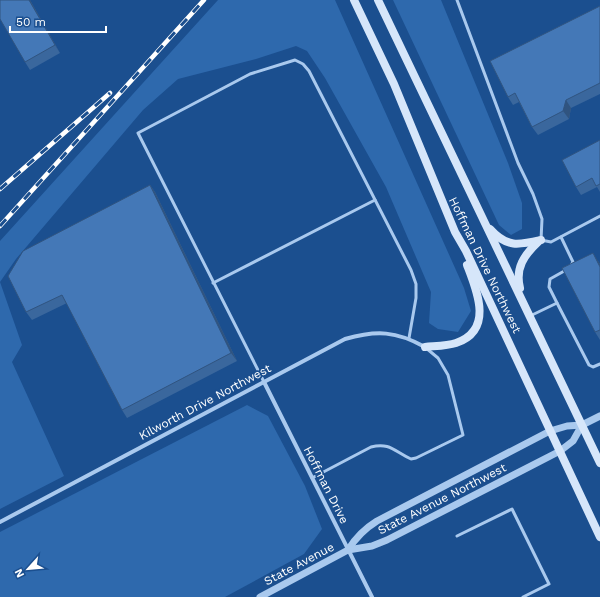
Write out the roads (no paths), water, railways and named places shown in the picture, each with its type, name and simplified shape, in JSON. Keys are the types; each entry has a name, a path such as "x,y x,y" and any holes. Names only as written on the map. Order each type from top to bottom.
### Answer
{"main road":[{"name":"Hoffman Drive Northwest","path":"354,0 394,84 455,232 466,251 600,537"},
{"name":"Hoffman Drive Northwest","path":"378,0 600,463"},
{"path":"483,221 496,236 506,242 516,245 542,240"},
{"path":"425,347 455,343 465,339 474,331 479,323 480,310 476,289 455,232"},
{"path":"522,299 517,277 520,268 524,258 530,250 542,240"}],"street":[{"name":"Kilworth Drive Northwest","path":"0,522 344,339 358,335 376,333 394,334 409,338 425,347"},
{"name":"Hoffman Drive","path":"264,382 372,597"},
{"name":"State Avenue Northwest","path":"348,550 354,540 365,529 377,521 550,431 567,426 582,425 600,416"},
{"name":"State Avenue Northwest","path":"348,550 372,546 387,540 560,452 573,441 582,425"},
{"name":"State Avenue","path":"260,597 348,550"}],"lane":[{"path":"457,0 518,163 533,194 542,219 542,240 551,242 600,217"},
{"path":"264,382 138,133 250,74 295,60 303,64 309,71 412,270 416,284 416,298 409,338"},
{"path":"214,283 375,200"},
{"path":"561,237 573,262 569,269 550,278 549,287 589,366 593,367 600,364"},
{"path":"530,316 557,303"},
{"path":"312,478 371,447 379,445 387,446 396,449 411,459 463,435 448,375 438,358 425,347"},
{"path":"457,536 512,508 549,584 523,597"}],"railway":[{"path":"0,226 204,0"},
{"path":"0,189 110,93"}]}
